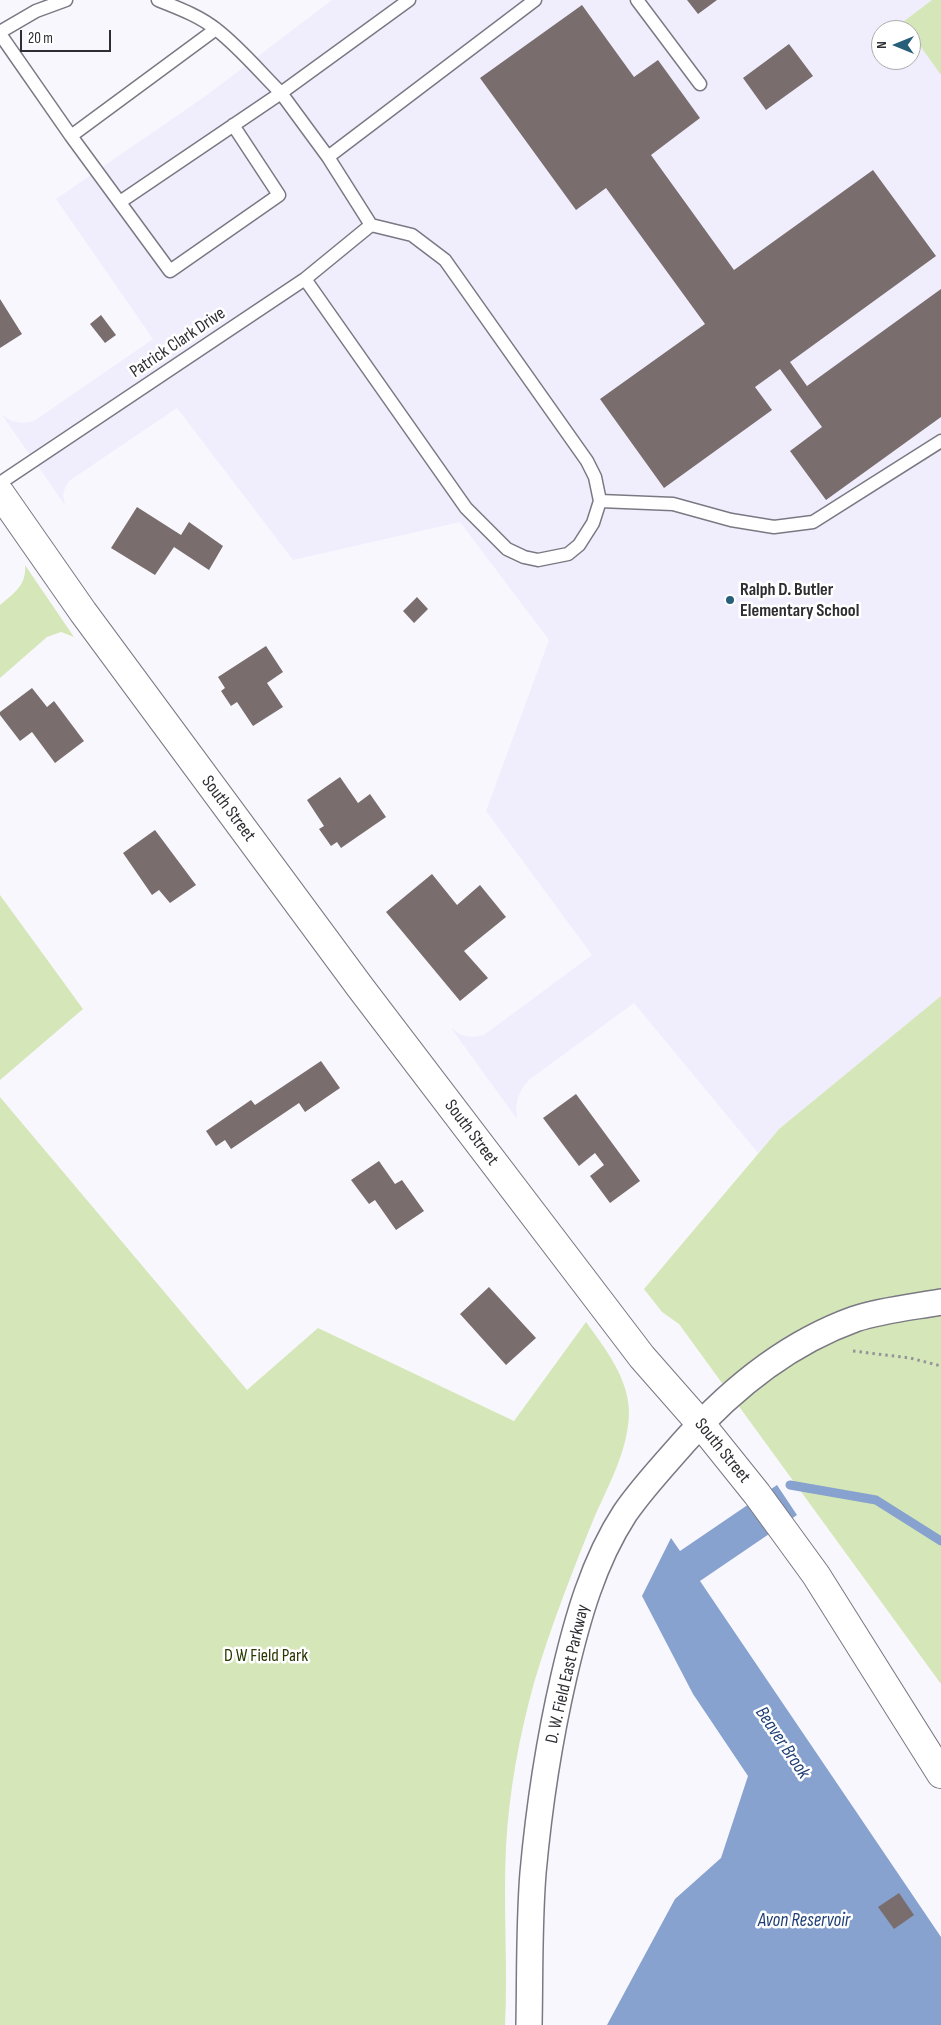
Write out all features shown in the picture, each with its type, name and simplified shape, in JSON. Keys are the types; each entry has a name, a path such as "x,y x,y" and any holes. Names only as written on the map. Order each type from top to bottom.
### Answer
{"street":[{"name":"South Street","path":"0,493 94,627 355,979 642,1357 757,1494 816,1575 941,1774"},
{"name":"D. W. Field East Parkway","path":"529,2025 533,1873 545,1778 557,1705 576,1625 599,1561 625,1514 652,1477 700,1424 726,1399 767,1366 806,1340 856,1319 941,1302"}],"lane":[{"path":"66,0 36,11 0,33 71,136 170,271 279,195 233,125"},
{"path":"158,0 186,11 216,29 245,55 280,93 328,157 371,225 412,235 444,260 587,460 595,477 600,501 593,524 579,545 568,554 538,560 524,557 507,549 466,508 305,279"},
{"path":"120,202 280,93 409,0"},
{"path":"328,157 535,0"},
{"path":"637,0 700,84"},
{"path":"71,136 216,29"},
{"name":"Patrick Clark Drive","path":"0,483 305,279 371,225"},
{"path":"600,501 673,504 731,520 774,527 813,522 941,441"}],"path":[{"path":"825,1332 842,1346 858,1352 910,1358 941,1366"}],"shaded area":[{"name":"Ralph D. Butler Elementary School","path":"332,0 941,0 941,997 779,1129 758,1153 634,1003 530,1079 518,1097 517,1119 451,1028 461,1035 472,1037 484,1035 592,955 486,811 549,640 460,522 293,560 177,408 69,481 63,496 65,505 2,415 12,421 23,423 34,421 153,339 56,199 207,95"}],"green space":[{"path":"932,0 941,0 941,75 921,47 921,20 906,20"},
{"path":"25,565 74,637 61,632 47,637 0,678 0,605 22,583"},
{"path":"0,895 83,1009 0,1080"},
{"path":"941,996 941,1684 679,1324 662,1312 644,1289 779,1129"},
{"name":"D W Field Park","path":"0,1097 247,1390 318,1328 514,1421 586,1322 615,1365 628,1400 628,1428 625,1442 616,1470 592,1523 561,1602 534,1683 519,1744 506,1847 505,2025 0,2025"}],"water":[{"name":"Avon Reservoir","path":"777,1485 797,1515 700,1581 941,1937 941,2025 607,2025 675,1899 721,1858 748,1776 693,1694 642,1596 671,1538 680,1551"}],"building":[{"path":"687,0 717,0 698,14"},
{"path":"582,5 634,77 658,60 700,118 651,155 734,270 873,170 936,256 790,362 807,386 941,289 941,417 826,500 790,451 822,427 780,369 755,387 772,410 664,488 600,399 705,324 606,188 576,210 480,78"},
{"path":"789,44 813,76 766,110 743,78"},
{"path":"0,299 22,334 0,348"},
{"path":"101,315 116,335 105,343 90,324"},
{"path":"137,507 181,535 189,522 223,546 209,570 174,547 155,575 111,548"},
{"path":"417,597 428,609 414,623 403,611"},
{"path":"266,646 283,672 267,683 283,707 253,726 237,702 231,706 221,691 225,688 218,677"},
{"path":"32,688 47,707 54,701 84,741 55,763 32,732 20,741 0,715 0,712"},
{"path":"340,777 358,803 370,794 386,817 341,848 337,842 331,846 319,829 324,826 307,800"},
{"path":"155,830 196,885 170,903 159,890 152,895 123,853"},
{"path":"432,874 457,905 480,885 506,917 464,951 488,978 460,1001 386,912"},
{"path":"321,1061 340,1088 305,1112 299,1103 231,1149 225,1140 216,1146 206,1131 251,1100 255,1105"},
{"path":"576,1094 640,1181 610,1203 590,1176 604,1165 595,1153 579,1166 543,1118"},
{"path":"379,1161 395,1184 402,1180 424,1211 396,1230 375,1200 369,1204 351,1180"},
{"path":"489,1287 536,1338 506,1365 460,1314"},
{"path":"899,1893 914,1915 894,1929 878,1907"}],"waterway":[{"name":"Beaver Brook","path":"790,1485 876,1500 941,1541"}],"place":[{"name":"Ralph D. Butler Elementary School","path":"730,600"}]}
